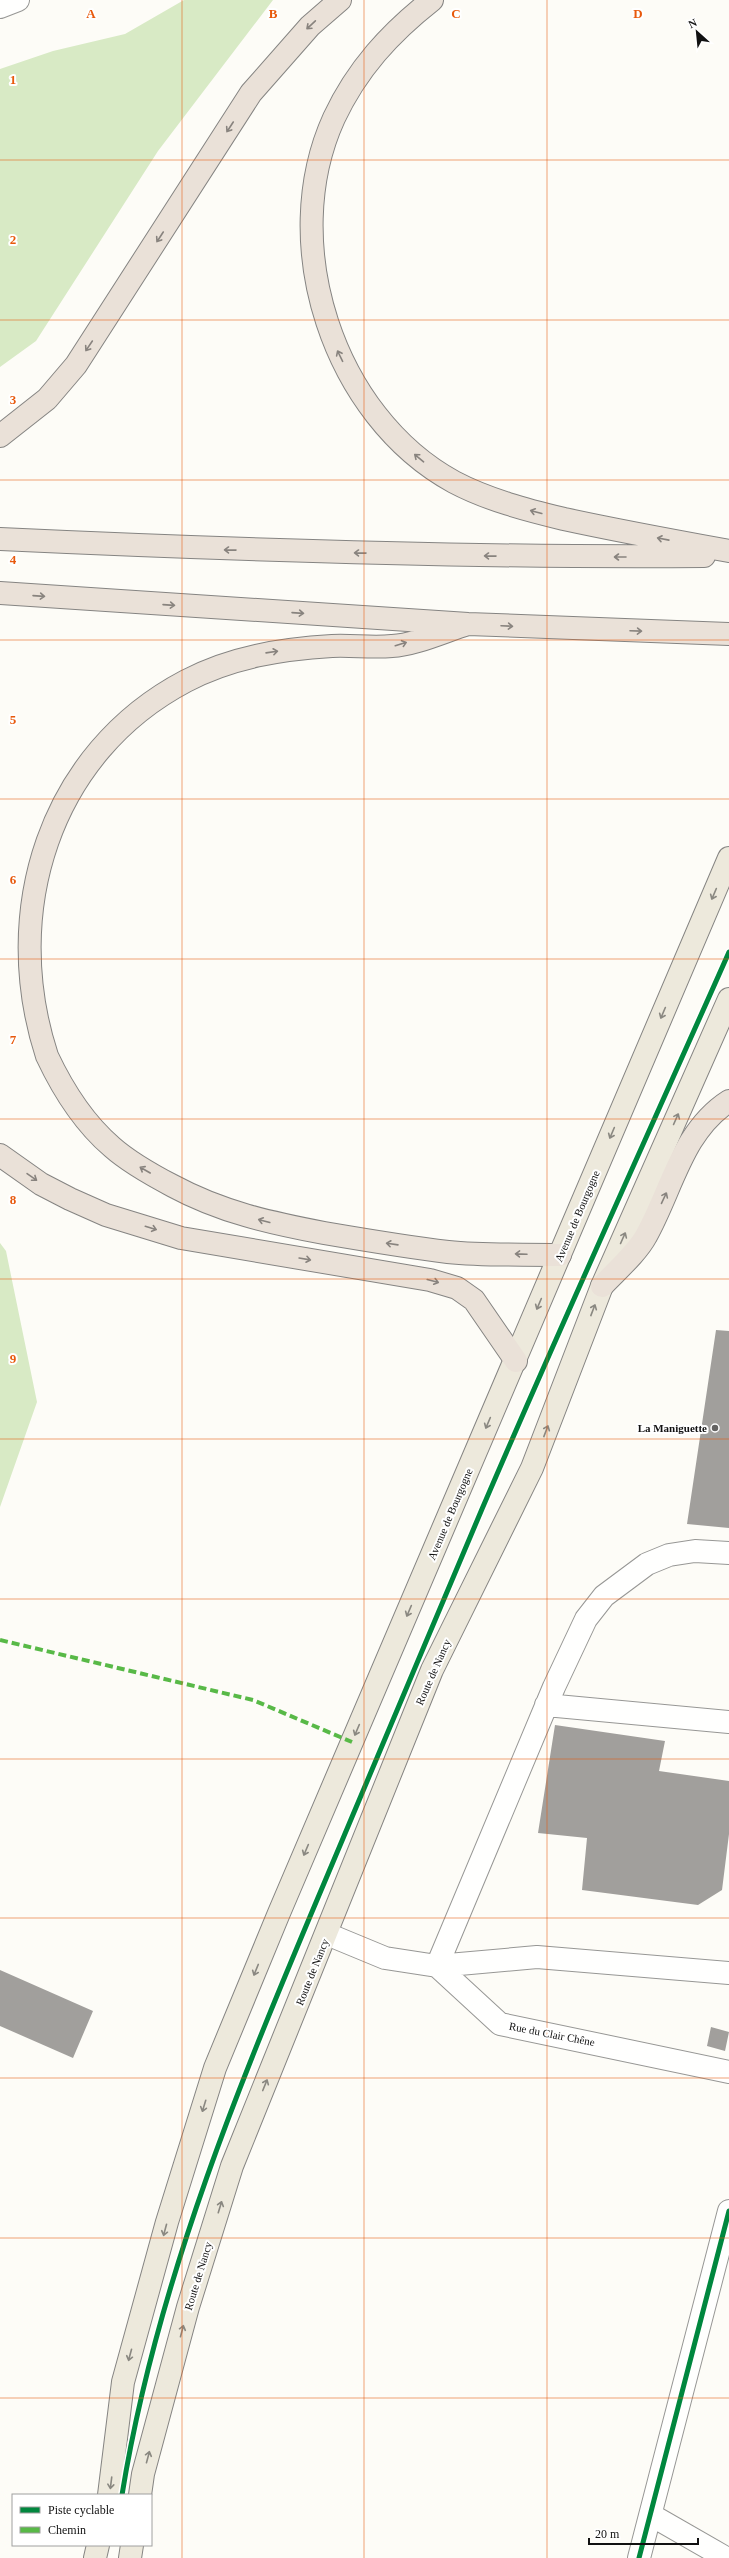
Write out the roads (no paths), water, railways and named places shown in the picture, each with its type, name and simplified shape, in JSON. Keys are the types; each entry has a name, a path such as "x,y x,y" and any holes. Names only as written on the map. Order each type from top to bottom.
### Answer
{"highway":[{"path":"0,436 47,399 76,365 252,93 310,26 340,0"},
{"path":"432,0 405,21 375,51 349,88 333,120 323,152 316,185 312,229 313,256 322,307 329,332 341,358 372,409 395,437 420,460 454,482 510,505 550,515 729,551"},
{"path":"0,539 214,549 436,555 729,556"},
{"path":"0,594 468,624 729,634"},
{"path":"468,624 395,646 335,646 256,656 210,669 184,682 126,720 93,751 72,780 42,835 25,897 21,958 25,990 44,1048 73,1103 94,1130 113,1149 173,1186 213,1206 277,1224 363,1240 450,1252 560,1255"},
{"path":"602,1286 646,1238 692,1138 717,1109 729,1101"},
{"path":"0,1155 41,1184 70,1199 106,1215 181,1238 430,1280 457,1288 474,1300 516,1360"}],"main road":[{"name":"Avenue de Bourgogne","path":"109,2494 123,2382 167,2222 215,2068 279,1913 729,858"},
{"path":"602,1286 729,999"},
{"name":"Route de Nancy","path":"140,2494 143,2474 188,2307 232,2166 327,1934 432,1670 532,1468 602,1286"},
{"path":"95,2558 98,2546"},
{"path":"130,2558 132,2546"}],"street":[{"path":"0,7 18,0"},
{"path":"437,1966 546,1705 586,1619 604,1596 647,1564 669,1555 696,1551 729,1553"},
{"path":"546,1705 729,1722"},
{"path":"327,1934 385,1958 437,1966 537,1957 729,1973"},
{"name":"Rue du Clair Chêne","path":"437,1966 500,2024 729,2072"},
{"path":"639,2558 729,2211"},
{"path":"651,2515 726,2558"}],"place":[{"name":"La Maniguette","path":"715,1428"}]}
